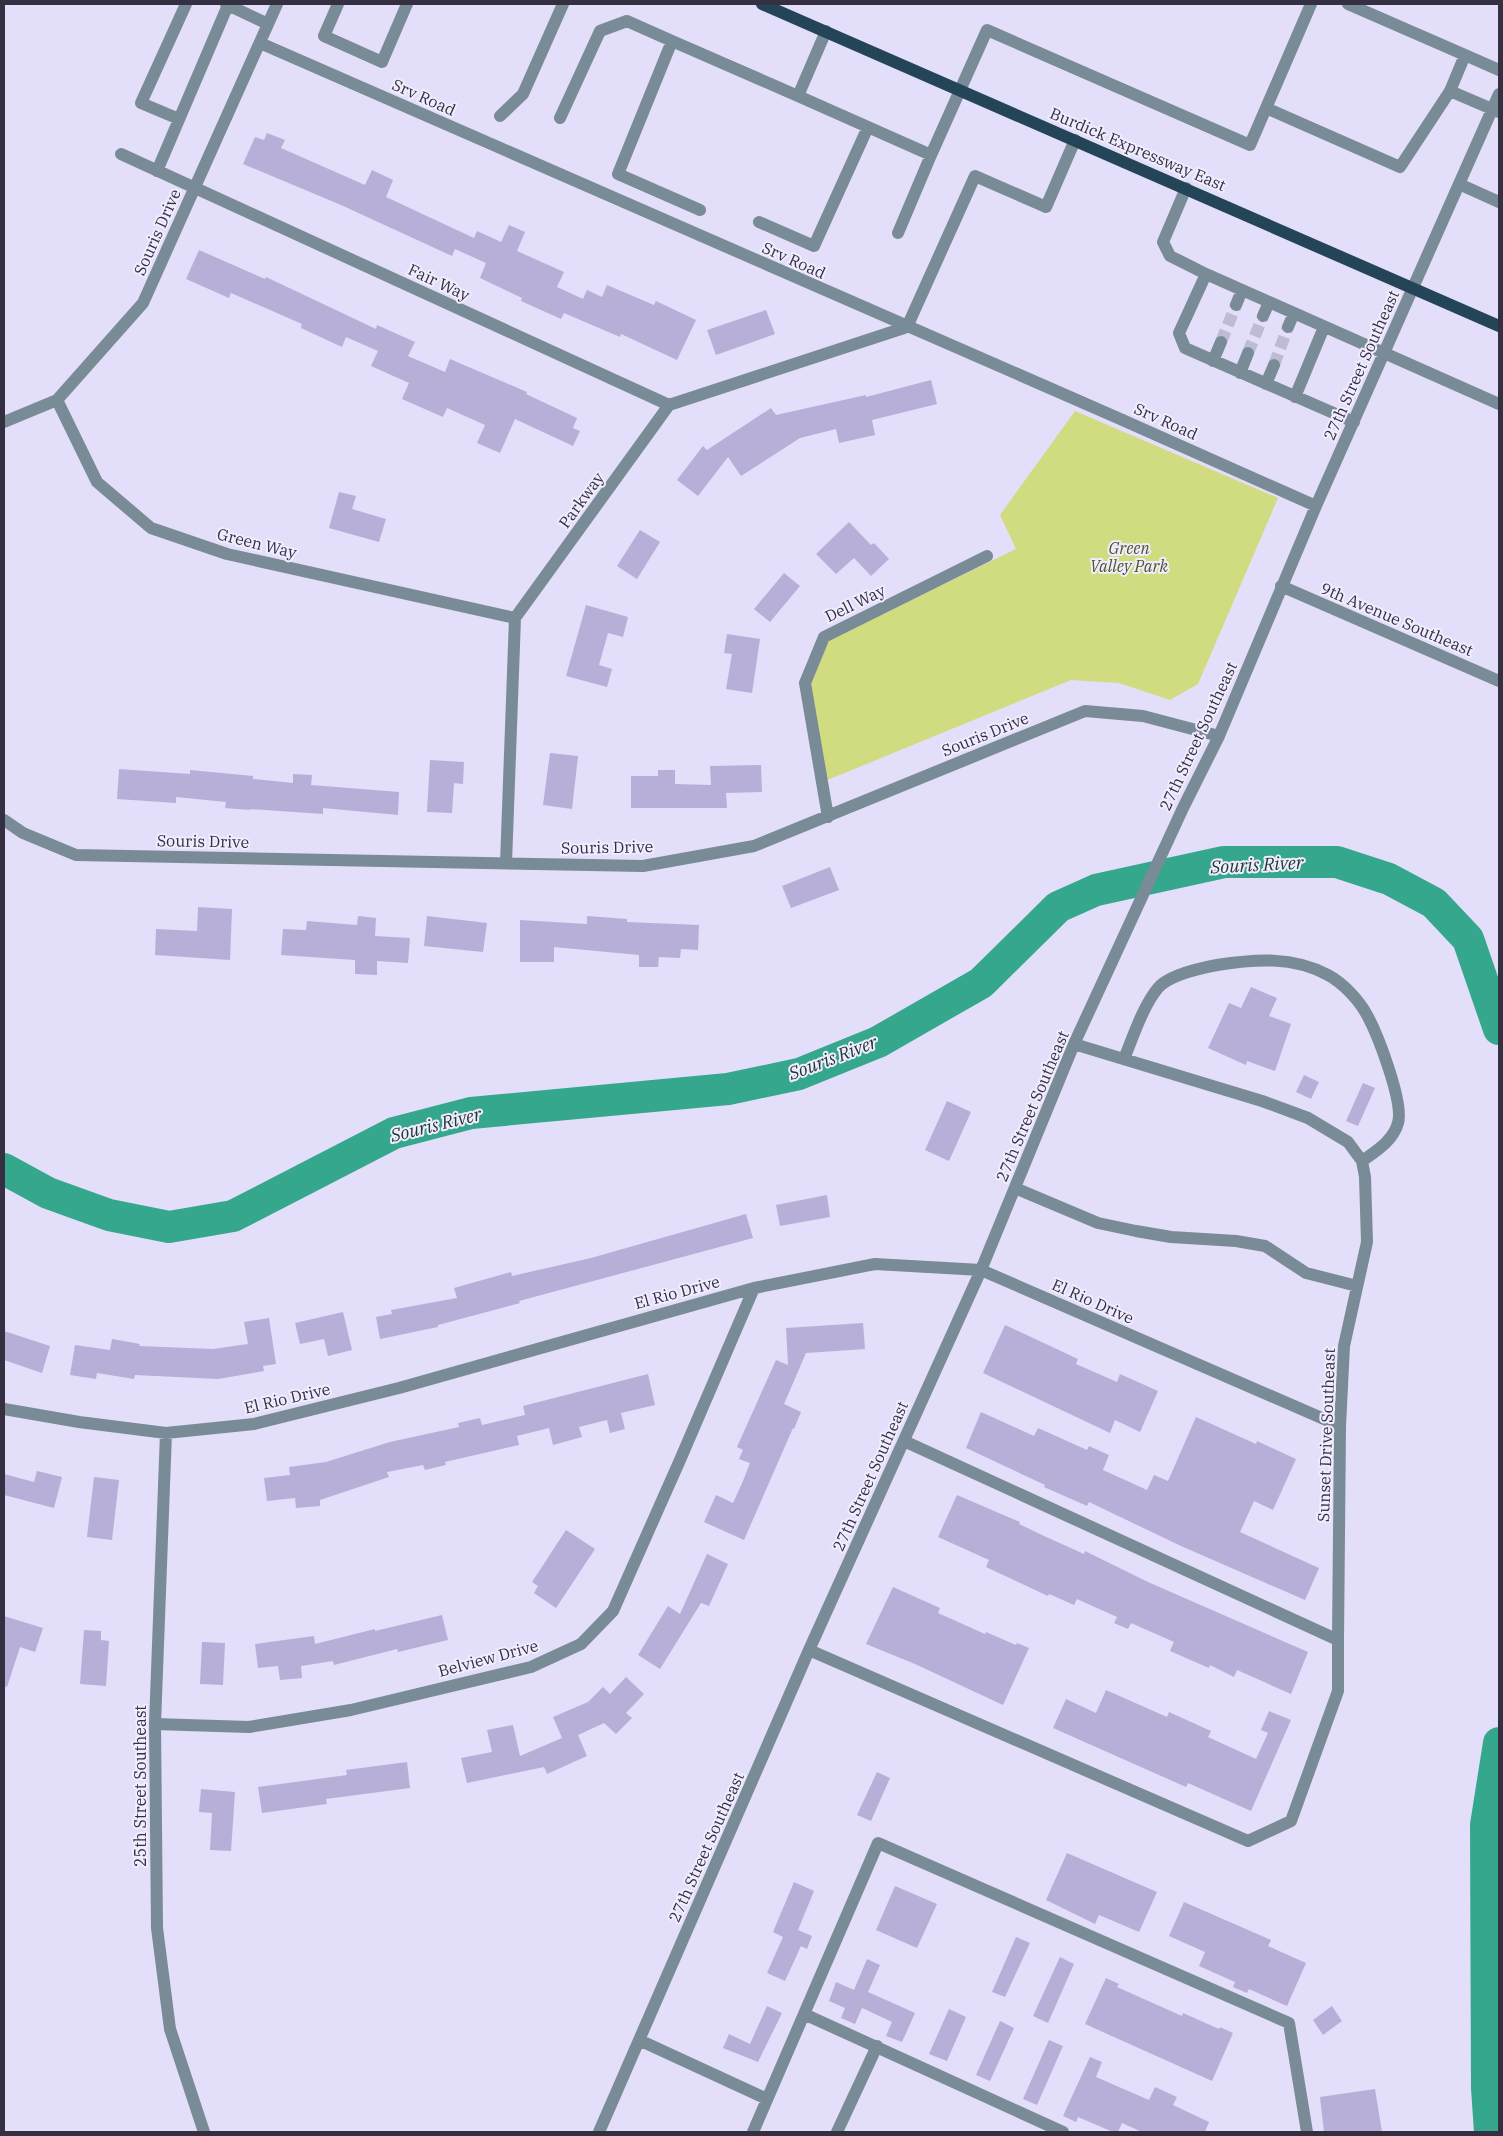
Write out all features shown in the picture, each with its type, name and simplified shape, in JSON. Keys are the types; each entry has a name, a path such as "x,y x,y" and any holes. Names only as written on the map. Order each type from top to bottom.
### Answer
{"main road":[{"name":"Burdick Expressway East","path":"762,4 1414,287 1499,326"}],"street":[{"path":"179,119 141,103 186,4"},
{"path":"157,171 227,4 268,24"},
{"name":"Souris Drive","path":"4,422 57,400 143,303 277,4"},
{"path":"338,4 324,36 382,62 407,4"},
{"path":"500,116 523,94 563,4"},
{"path":"898,233 987,30 1250,145 1311,4"},
{"path":"1348,4 1499,70"},
{"path":"560,118 600,31 627,21 931,155"},
{"path":"798,96 826,31"},
{"path":"672,41 618,174 700,210"},
{"name":"Srv Road","path":"260,43 1316,506"},
{"path":"1266,108 1400,167 1450,91 1465,56"},
{"path":"1450,91 1496,110"},
{"name":"27th Street Southeast","path":"599,2132 809,1650 981,1270 1074,1044 1183,808 1219,736 1316,506 1459,184 1496,110 1499,94"},
{"path":"759,222 814,246 868,127"},
{"path":"670,405 908,327 975,176 1046,207 1075,140"},
{"name":"Fair Way","path":"121,154 670,405"},
{"path":"1459,184 1498,197"},
{"path":"1186,188 1163,242 1170,256 1206,274 1499,404"},
{"path":"1206,274 1179,333 1185,348 1354,422"},
{"path":"1236,305 1242,290"},
{"path":"1263,316 1269,302"},
{"path":"1288,327 1294,313"},
{"path":"1295,397 1324,326"},
{"path":"1213,361 1221,342"},
{"path":"1240,373 1248,353"},
{"path":"1266,384 1274,365"},
{"name":"Green Way","path":"57,400 97,482 151,528 227,554 515,618"},
{"name":"Parkway","path":"515,618 670,405"},
{"name":"Dell Way","path":"828,816 805,683 824,637 987,556"},
{"name":"9th Avenue Southeast","path":"1281,586 1499,681"},
{"path":"506,863 515,618"},
{"name":"Souris Drive","path":"4,820 23,833 76,855 643,866 754,846 1085,711 1143,716 1219,736"},
{"path":"1074,1044 1262,1101 1308,1118 1348,1142 1362,1161 1387,1143 1398,1123 1398,1102 1381,1046 1367,1014 1347,990 1328,975 1299,964 1272,960 1244,961 1207,967 1179,975 1159,986 1150,999 1124,1059"},
{"name":"Sunset Drive Southeast","path":"809,1650 1248,1841 1291,1821 1338,1691 1340,1426 1344,1346 1367,1242 1365,1178 1362,1161"},
{"path":"1015,1188 1098,1222 1126,1229 1171,1237 1236,1241 1264,1246 1306,1273 1357,1286"},
{"name":"El Rio Drive","path":"4,1409 166,1434 254,1424 399,1388 754,1288 875,1264 981,1270 1340,1426"},
{"name":"Belview Drive","path":"155,1724 249,1727 351,1710 531,1667 581,1644 613,1611 754,1288"},
{"name":"25th Street Southeast","path":"166,1434 155,1724 157,1928 170,2029 204,2132"},
{"path":"904,1441 1338,1640"},
{"path":"753,2132 878,1843 1289,2023 1307,2132"},
{"path":"804,2014 1063,2132"},
{"path":"639,2040 767,2099"},
{"path":"838,2132 877,2046"}],"green space":[{"name":"Green Valley Park","path":"1075,411 1278,498 1198,684 1170,700 1119,683 1071,680 825,781 808,686 827,641 1016,549 1000,515"}],"building":[{"path":"267,133 285,140 281,148 365,185 372,170 393,180 386,197 474,238 477,231 501,242 509,225 525,232 517,251 564,272 557,287 583,299 587,290 602,297 607,285 654,305 656,301 696,320 677,360 621,334 620,337 564,313 561,319 521,301 522,298 480,278 486,263 455,249 452,256 341,205 243,164 255,137 264,140"},
{"path":"199,250 265,279 266,277 376,329 377,325 415,342 408,356 445,372 450,359 527,392 526,394 577,418 573,428 580,431 573,446 515,419 500,453 477,443 485,425 447,408 443,417 402,399 409,383 371,366 378,351 346,337 342,347 301,328 302,324 231,293 229,298 186,279"},
{"path":"766,310 775,334 716,355 707,330"},
{"path":"931,380 937,404 872,420 875,435 839,443 836,429 800,438 741,476 728,457 698,496 677,480 703,446 707,450 771,408 776,415 866,395 866,397"},
{"path":"339,492 356,496 352,509 386,519 379,542 329,528"},
{"path":"849,522 871,545 874,543 889,559 871,576 854,558 836,574 816,554"},
{"path":"640,530 660,542 637,579 617,566"},
{"path":"784,573 800,586 770,622 754,609"},
{"path":"586,605 628,617 623,637 608,633 599,665 612,669 607,687 566,676"},
{"path":"727,634 760,639 752,693 726,689 732,654 724,653"},
{"path":"550,753 578,756 572,809 543,805"},
{"path":"430,760 464,762 463,784 454,783 452,813 427,812"},
{"path":"761,765 762,792 726,793 727,808 631,808 631,776 658,776 658,770 675,770 675,784 711,785 710,766"},
{"path":"119,769 190,774 190,770 253,776 253,779 293,783 293,774 312,775 311,785 399,792 398,815 323,808 323,814 225,808 226,802 176,797 176,803 117,799"},
{"path":"830,867 839,890 791,908 782,886"},
{"path":"198,907 232,909 230,960 155,955 156,929 197,931"},
{"path":"358,916 376,918 375,936 410,938 408,963 377,961 377,975 355,974 355,960 281,955 283,929 306,930 307,921 357,925"},
{"path":"427,916 487,923 483,952 424,946"},
{"path":"587,916 627,919 627,922 699,925 698,950 681,949 680,958 659,957 658,967 639,967 639,955 554,947 554,962 520,962 520,920 587,924"},
{"path":"1251,987 1277,998 1269,1016 1291,1024 1275,1071 1247,1061 1246,1065 1208,1048 1229,1003 1241,1008"},
{"path":"1304,1075 1319,1082 1311,1099 1296,1092"},
{"path":"1363,1083 1375,1088 1358,1126 1346,1121"},
{"path":"947,1101 971,1112 949,1161 925,1150"},
{"path":"827,1195 830,1217 780,1226 776,1205"},
{"path":"746,1214 753,1238 519,1301 520,1303 438,1325 438,1327 380,1339 376,1317 392,1314 391,1310 457,1298 454,1288 511,1272 512,1276 591,1258"},
{"path":"343,1312 352,1350 328,1356 324,1339 300,1344 295,1323"},
{"path":"269,1318 276,1364 263,1366 264,1371 218,1379 135,1375 134,1379 97,1373 96,1379 70,1375 75,1345 110,1350 112,1339 140,1344 139,1346 213,1349 248,1344 244,1322"},
{"path":"863,1323 865,1349 806,1353 784,1404 801,1412 744,1540 704,1522 716,1495 733,1503 743,1481 750,1463 739,1459 743,1450 737,1447 776,1360 788,1365 786,1328"},
{"path":"1005,1325 1078,1359 1076,1364 1117,1382 1120,1374 1158,1391 1140,1432 1115,1420 1110,1433 983,1373"},
{"path":"4,1331 50,1346 42,1373 4,1360"},
{"path":"648,1374 655,1405 621,1413 625,1429 610,1433 607,1420 579,1427 582,1437 553,1445 549,1428 517,1436 519,1445 445,1462 446,1465 425,1470 423,1465 387,1472 389,1477 320,1500 320,1506 296,1508 295,1498 267,1501 264,1478 290,1475 289,1467 326,1462 390,1442 459,1427 458,1423 480,1418 482,1425 525,1415 523,1406"},
{"path":"981,1412 1034,1436 1038,1428 1087,1450 1089,1446 1109,1455 1103,1470 1147,1490 1154,1475 1168,1481 1196,1417 1256,1444 1257,1441 1296,1459 1273,1510 1254,1501 1240,1532 1319,1568 1305,1600 1181,1546 1089,1502 1087,1506 1044,1487 1045,1485 966,1448"},
{"path":"37,1471 62,1477 54,1508 4,1495 4,1474 34,1482"},
{"path":"94,1477 119,1480 112,1540 87,1537"},
{"path":"957,1495 1020,1522 1019,1524 1084,1554 1085,1551 1148,1582 1308,1652 1291,1694 1237,1670 1234,1677 1210,1665 1209,1668 1170,1651 1174,1642 1131,1623 1128,1629 1114,1623 1117,1617 1077,1599 1074,1605 1049,1594 1048,1596 986,1567 989,1560 938,1537"},
{"path":"566,1530 595,1549 556,1608 534,1593 538,1586 532,1582"},
{"path":"707,1554 728,1564 709,1606 701,1603 660,1669 638,1655 668,1606 680,1614"},
{"path":"893,1587 940,1608 938,1613 985,1634 986,1632 1016,1645 1017,1643 1029,1648 1003,1705 915,1664 866,1644"},
{"path":"442,1615 448,1640 398,1652 397,1649 334,1665 333,1661 301,1666 302,1678 280,1680 278,1666 258,1668 255,1644 314,1636 315,1644"},
{"path":"4,1616 43,1628 35,1652 20,1647 7,1687 4,1686"},
{"path":"84,1630 101,1631 101,1640 109,1641 106,1686 80,1684"},
{"path":"202,1642 225,1643 223,1685 200,1684"},
{"path":"626,1677 644,1694 626,1713 632,1718 616,1734 604,1723 578,1735 587,1756 547,1774 544,1767 467,1783 461,1758 492,1752 487,1730 513,1725 520,1756 562,1738 553,1717 588,1702 603,1687 610,1694"},
{"path":"1106,1690 1167,1717 1169,1712 1211,1731 1208,1737 1256,1759 1268,1733 1261,1730 1269,1711 1291,1720 1251,1811 1188,1783 1186,1787 1053,1728 1066,1699 1096,1713"},
{"path":"407,1762 410,1788 326,1799 327,1804 262,1813 258,1787 347,1775 346,1770"},
{"path":"877,1772 890,1778 871,1821 857,1815"},
{"path":"201,1789 235,1792 231,1851 210,1850 212,1813 199,1812"},
{"path":"1067,1853 1157,1892 1139,1932 1099,1915 1095,1924 1046,1900"},
{"path":"794,1882 814,1891 798,1930 812,1936 807,1949 801,1946 785,1981 767,1973 783,1937 773,1932"},
{"path":"895,1886 937,1904 917,1948 876,1930"},
{"path":"1184,1902 1271,1940 1268,1946 1306,1963 1287,2006 1249,1989 1247,1993 1233,1987 1235,1982 1199,1966 1205,1952 1169,1936"},
{"path":"1016,1937 1030,1943 1005,1997 992,1992"},
{"path":"1060,1957 1074,1964 1048,2023 1033,2016"},
{"path":"867,1959 880,1965 868,1992 915,2013 902,2042 886,2036 892,2022 862,2008 855,2024 841,2018 845,2008 829,2001 836,1982 854,1990"},
{"path":"1106,1978 1119,1984 1117,1987 1182,2016 1183,2013 1233,2033 1212,2081 1085,2024"},
{"path":"767,2006 782,2013 758,2062 723,2048 729,2034 750,2044"},
{"path":"1332,2006 1342,2021 1323,2035 1313,2020"},
{"path":"949,2009 966,2017 947,2061 929,2054"},
{"path":"1000,2021 1014,2028 990,2081 976,2075"},
{"path":"1049,2040 1063,2046 1037,2105 1023,2099"},
{"path":"1090,2057 1102,2062 1096,2077 1149,2100 1155,2087 1177,2097 1173,2105 1209,2122 1205,2132 1142,2132 1122,2123 1118,2132 1113,2132 1078,2117 1076,2122 1063,2116"},
{"path":"1375,2089 1382,2132 1324,2132 1320,2097"}],"waterway":[{"name":"Souris River","path":"4,1169 48,1193 109,1215 169,1227 233,1216 394,1133 471,1113 728,1089 799,1074 878,1042 981,983 1058,907 1096,890 1224,862 1337,862 1389,879 1434,903 1468,939 1499,1029"},
{"name":"Souris River","path":"1490,2132 1487,2088 1486,1825 1499,1743"}],"tunnel":[{"path":"1221,342 1236,305"},
{"path":"1248,353 1263,316"},
{"path":"1274,365 1288,327"}]}
